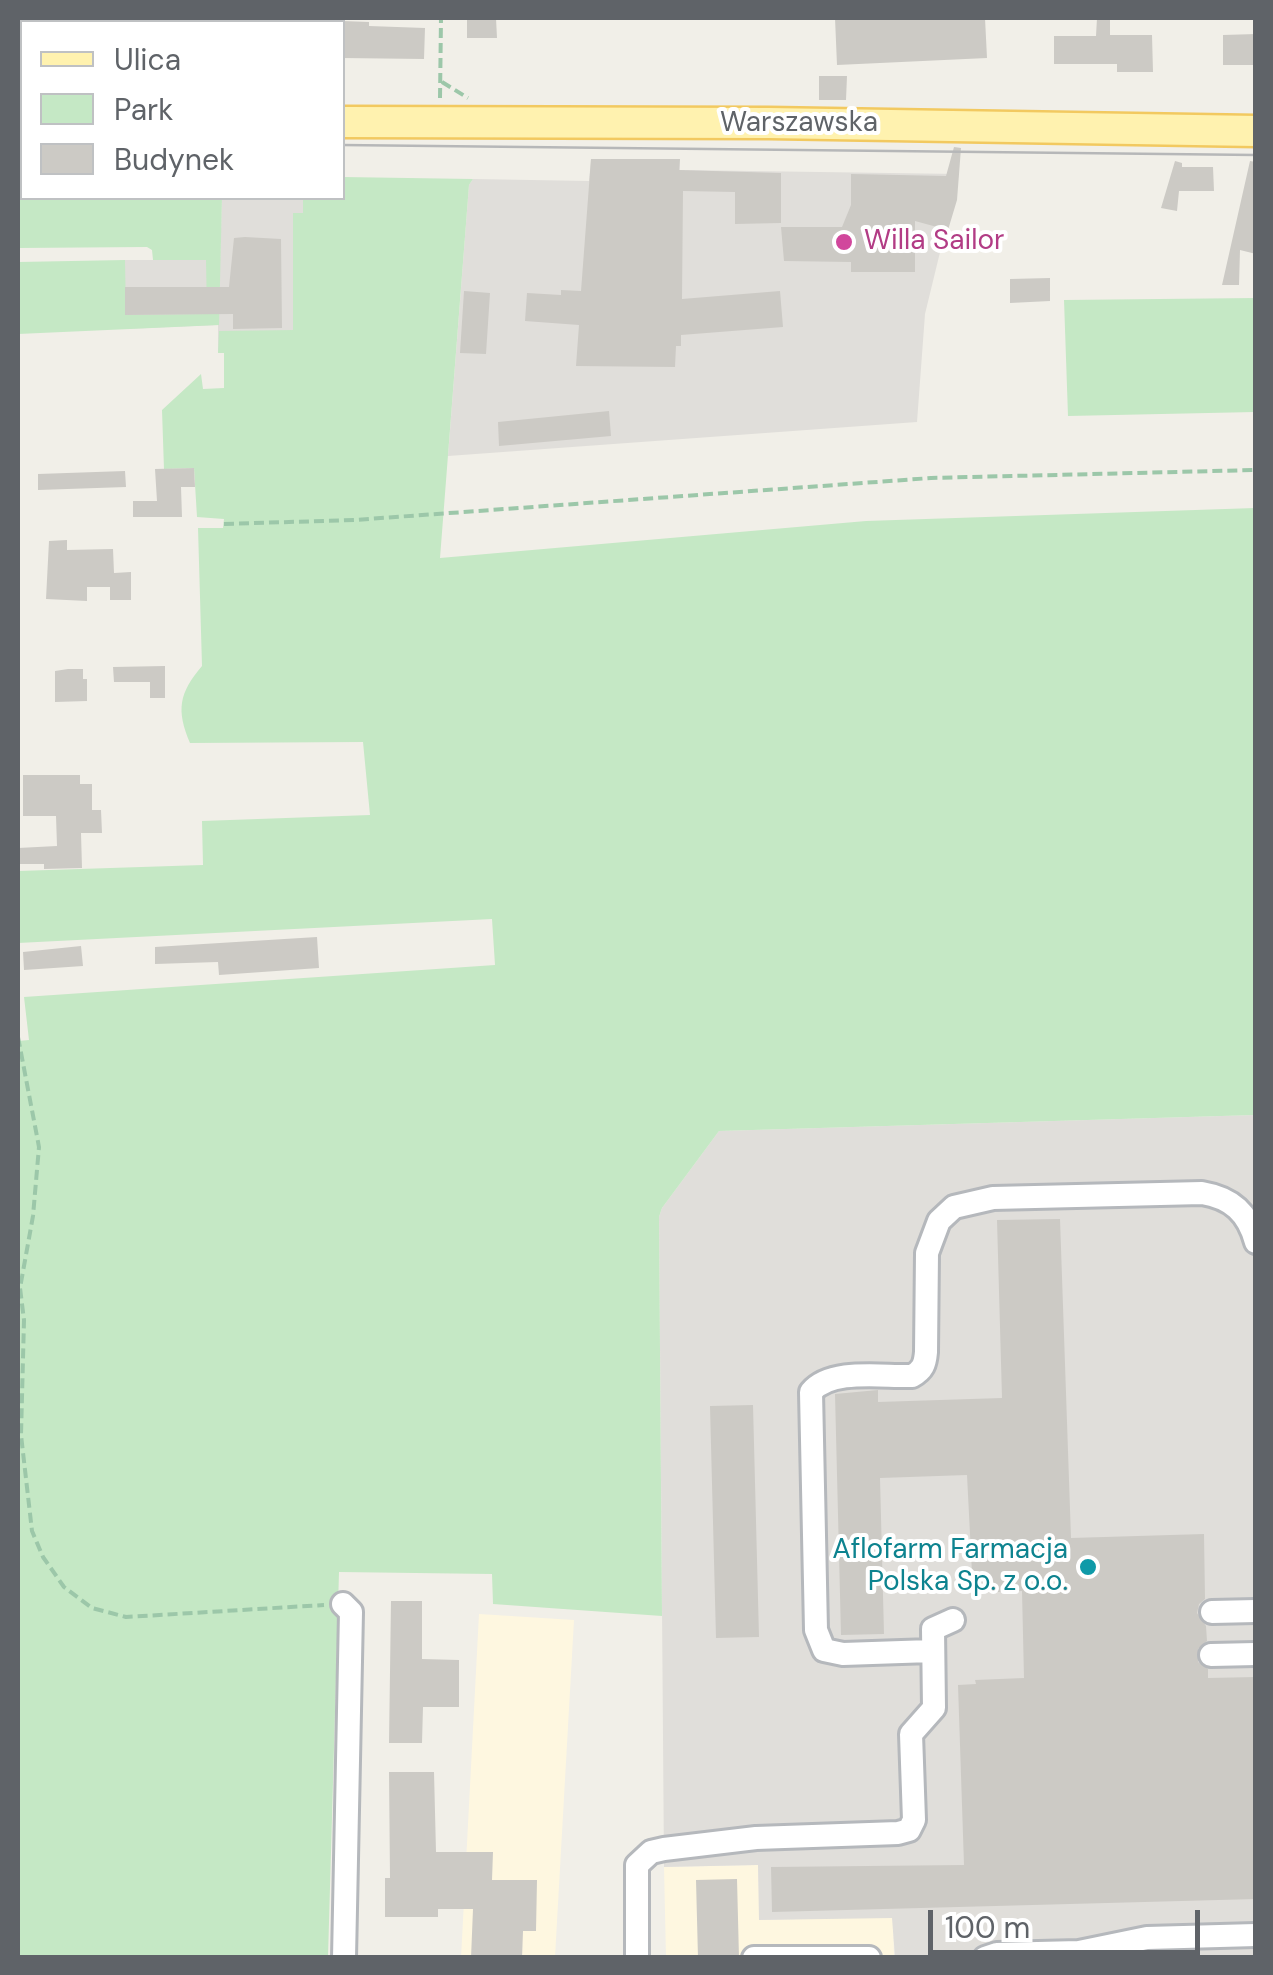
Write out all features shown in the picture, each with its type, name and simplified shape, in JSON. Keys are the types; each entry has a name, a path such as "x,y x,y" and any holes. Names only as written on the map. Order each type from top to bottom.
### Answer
{"main road":[{"name":"Warszawska","path":"345,122 775,123 1256,132"}],"street":[{"path":"931,1651 844,1654 824,1650 816,1630 811,1392 831,1378 912,1376 920,1372 926,1352 927,1253 939,1221 954,1208 993,1198 1202,1193 1232,1203 1245,1215 1256,1242"},
{"path":"344,1604 351,1612 344,1958"},
{"path":"1212,1612 1256,1611"},
{"path":"636,1958 636,1866 652,1852 756,1838 898,1834 909,1830 914,1820 911,1734 934,1708 933,1629 953,1620"},
{"path":"1212,1655 1256,1654"},
{"path":"985,1958 997,1954 1079,1952 1147,1938 1256,1935"},
{"path":"754,1958 869,1958"}],"path":[{"path":"440,100 441,18"},
{"path":"440,81 472,100"},
{"path":"224,524 354,520 931,478 1256,470"},
{"path":"18,1038 39,1147 34,1216 20,1288 24,1320 19,1435 25,1490 37,1544 64,1587 92,1608 126,1617 344,1604"}],"shaded area":[{"path":"591,159 680,159 680,170 959,174 925,314 917,422 448,456 469,185 473,179 589,181"},
{"path":"222,200 337,200 336,348 218,353 218,325 125,329 125,260 220,260"},
{"path":"1255,1115 1255,1957 895,1957 892,1918 759,1920 758,1865 664,1867 659,1217 719,1131"},
{"path":"479,1614 574,1620 555,1957 461,1958"},
{"path":"758,1865 760,1920 893,1917 894,1957 666,1957 664,1867"}],"green space":[{"path":"18,173 20,200 222,200 219,325 18,334 18,262 125,260 126,315 207,314 206,260 153,260 152,250 147,247 18,248"},
{"path":"345,177 473,179 469,185 440,558 866,521 1255,508 1255,1115 719,1131 659,1217 662,1616 493,1604 492,1574 339,1572 328,1957 18,1957 18,1041 29,1040 24,997 495,965 492,919 18,943 18,871 203,865 202,821 370,815 363,742 190,743 183,721 184,694 202,666 198,528 223,528 224,519 197,517 194,468 164,469 162,410 201,374 203,389 224,388 224,353 218,353 219,331 293,330 293,213 303,213 303,200 345,200"},
{"path":"1255,298 1255,412 1068,416 1064,300"}],"building":[{"path":"467,18 496,18 497,38 467,38"},
{"path":"835,18 985,18 987,58 837,65"},
{"path":"1097,18 1110,18 1110,35 1152,35 1153,72 1117,72 1117,64 1054,64 1054,36 1096,36"},
{"path":"345,21 425,28 424,59 345,58"},
{"path":"1256,34 1256,65 1223,65 1223,35"},
{"path":"819,76 847,76 846,100 819,100"},
{"path":"954,147 961,148 957,200 948,230 915,221 915,272 851,272 851,262 784,261 781,227 842,227 851,205 851,174 946,176"},
{"path":"591,159 680,159 679,170 781,173 781,223 735,224 735,192 683,191 682,299 780,291 783,327 681,335 675,367 576,366 579,325 525,321 527,293 561,295 561,290 581,291"},
{"path":"1175,161 1182,163 1182,167 1213,167 1214,191 1179,191 1177,211 1161,208"},
{"path":"1250,161 1256,162 1256,254 1240,250 1239,285 1222,285"},
{"path":"234,238 281,239 282,328 233,329 233,314 125,315 125,287 229,287"},
{"path":"1050,278 1050,301 1010,303 1010,279"},
{"path":"464,291 490,293 486,354 460,353"},
{"path":"609,411 611,436 499,446 498,422"},
{"path":"194,468 195,487 181,487 182,517 133,517 133,501 157,501 155,469"},
{"path":"125,471 126,487 38,490 38,474"},
{"path":"67,540 67,550 113,549 114,573 131,572 131,600 110,600 110,587 87,587 87,601 46,599 49,541"},
{"path":"165,666 165,698 150,698 150,682 114,682 113,667"},
{"path":"83,669 87,701 55,702 55,671"},
{"path":"23,775 80,775 80,784 92,784 92,810 101,810 102,833 81,833 82,868 44,869 44,864 18,864 18,848 57,846 56,816 23,816"},
{"path":"317,937 319,968 219,975 218,962 155,964 155,947"},
{"path":"81,946 83,966 24,970 23,952"},
{"name":"Aflofarm Farmacja Polska Sp. z o.o.","path":"1060,1219 1071,1538 1204,1534 1205,1599 1197,1613 1206,1626 1207,1641 1198,1649 1198,1662 1208,1669 1208,1678 1256,1677 1256,1899 772,1912 771,1867 964,1865 958,1685 976,1684 975,1680 1024,1678 1022,1591 973,1593 967,1475 880,1478 884,1634 841,1635 835,1394 878,1390 878,1402 1002,1398 997,1220"},
{"path":"753,1405 759,1637 716,1638 710,1406"},
{"path":"391,1601 422,1601 422,1659 459,1660 459,1707 423,1707 422,1743 389,1743"},
{"path":"389,1772 434,1772 436,1852 493,1852 492,1880 537,1880 536,1931 523,1931 522,1958 471,1958 473,1909 438,1909 438,1917 385,1917 385,1878 390,1878"},
{"path":"737,1879 739,1958 698,1958 696,1880"}],"tram line":[{"path":"345,145 1256,155"}],"place":[{"name":"Willa Sailor","path":"844,242"},
{"name":"Aflofarm Farmacja Polska Sp. z o.o.","path":"1088,1567"}]}
